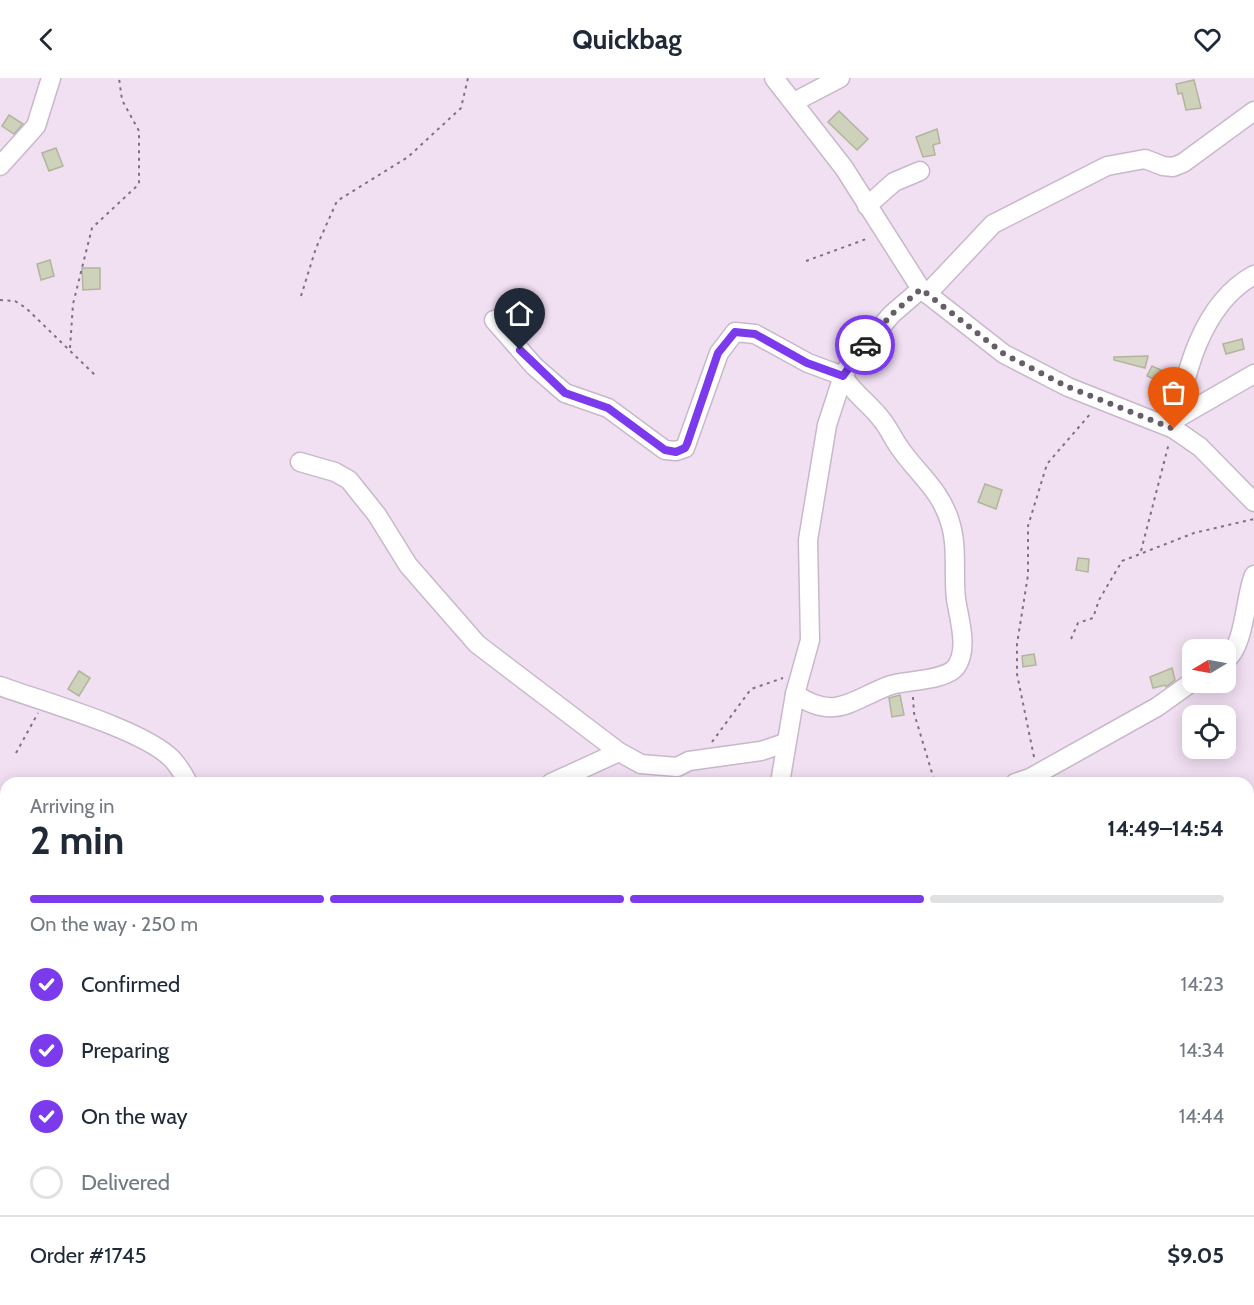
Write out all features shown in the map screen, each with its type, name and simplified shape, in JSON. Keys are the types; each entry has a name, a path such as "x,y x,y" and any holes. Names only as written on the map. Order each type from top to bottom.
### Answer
{"street":[{"path":"0,166 36,126 51,78"},
{"path":"774,78 844,168 881,229 924,291 1004,354 1068,387 1175,424 1254,502"},
{"path":"794,102 840,78"},
{"path":"781,777 795,694 810,640 807,588 808,540 827,425 843,376 852,360 892,314 924,291 993,224 1107,166 1145,159 1163,166 1173,167 1183,163 1254,111"},
{"path":"867,206 894,182 920,171"},
{"path":"1175,424 1189,361 1220,305 1243,281 1254,275"},
{"path":"494,320 534,366 565,393 608,408 665,450 676,452 685,448 718,353 735,332 755,334 807,363 843,376 849,386 882,420 902,452 928,479 950,521 955,547 956,597 962,640 961,654 956,667 945,674 893,685 842,708 830,709 808,703 795,694"},
{"path":"1175,424 1254,374"},
{"path":"300,462 335,472 349,480 377,515 408,565 477,644 619,752 641,764 677,767 689,761 761,751 785,743"},
{"path":"1236,642 1243,623 1254,574"},
{"path":"0,686 148,742 172,759 180,777"},
{"path":"1034,777 1156,707 1182,689"},
{"path":"564,777 619,752"}],"path":[{"path":"70,348 73,304 92,228 139,184 139,131 122,100 119,78"},
{"path":"301,296 316,248 337,201 408,157 461,108 468,78"},
{"path":"806,261 865,242 881,229"},
{"path":"0,300 15,301 26,308 97,376"},
{"path":"1029,777 1017,674 1017,644 1028,575 1028,526 1047,464 1102,399"},
{"path":"1141,552 1155,490 1175,424"},
{"path":"1071,639 1078,623 1093,618 1099,600 1122,561 1194,533 1254,519"},
{"path":"709,746 751,689 802,670"},
{"path":"912,682 914,713 933,777"},
{"path":"16,753 44,701"}],"building":[{"path":"1194,80 1201,108 1186,110 1182,93 1178,94 1176,84"},
{"path":"839,111 868,139 857,150 828,122"},
{"path":"9,115 23,124 14,134 2,126"},
{"path":"937,129 940,143 933,145 935,155 923,157 916,137"},
{"path":"56,148 63,166 49,171 42,153"},
{"path":"50,260 54,276 41,280 37,264"},
{"path":"82,268 100,268 100,289 83,290"},
{"path":"1242,339 1244,349 1226,354 1223,344"},
{"path":"1148,356 1145,368 1114,360 1114,357"},
{"path":"1152,366 1161,370 1156,380 1147,376"},
{"path":"985,484 1002,490 996,509 978,502"},
{"path":"1078,558 1089,559 1088,572 1076,570"},
{"path":"1034,654 1036,665 1023,667 1022,656"},
{"path":"1172,668 1175,680 1166,687 1165,685 1153,688 1150,677"},
{"path":"79,671 90,678 79,696 68,689"},
{"path":"900,695 904,715 892,717 889,698"}],"way so far":[{"path":"865,345 892,314 921,289 966,327 1004,354 1068,387 1174,429"}],"route":[{"path":"520,350 534,366 565,393 608,408 665,450 676,452 685,448 687,444 718,353 731,334 735,332 755,334 807,363 843,376 852,360 865,345"}]}
